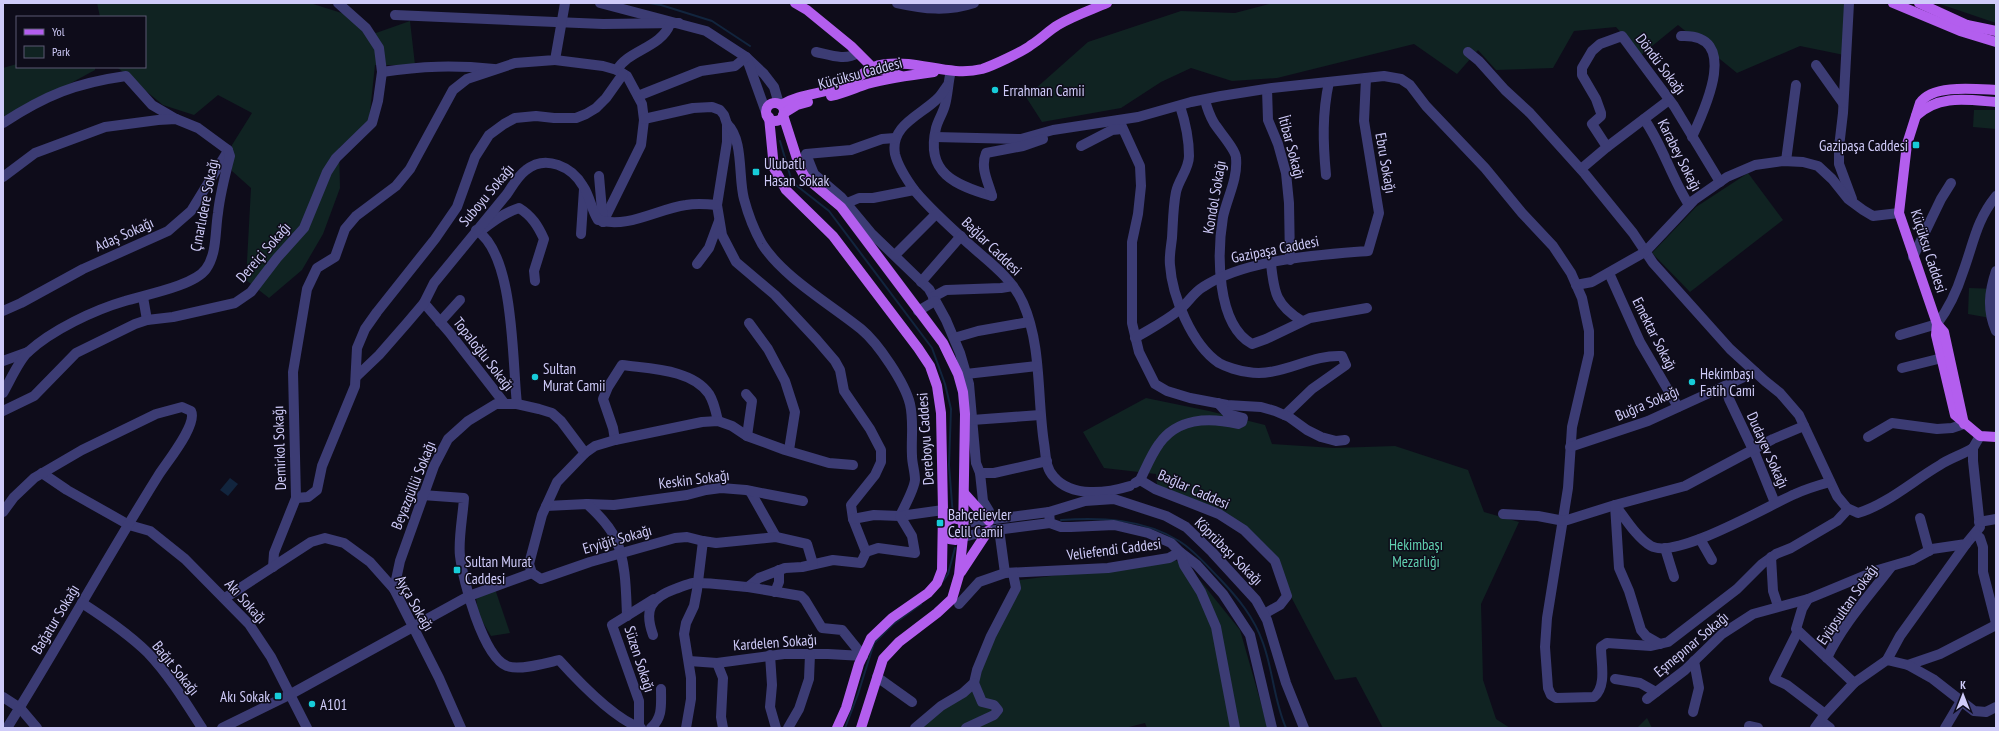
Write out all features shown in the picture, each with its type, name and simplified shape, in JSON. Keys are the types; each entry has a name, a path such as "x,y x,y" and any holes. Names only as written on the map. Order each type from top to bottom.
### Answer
{"main road":[{"path":"795,3 807,10 858,52 871,66 901,76"},
{"name":"Küçüksu Caddesi","path":"1010,56 1063,16 1091,3"},
{"name":"Küçüksu Caddesi","path":"782,109 848,92 862,80 983,69 1031,46 1044,34 1059,24 1107,3"},
{"path":"1893,3 1960,31 1996,42"},
{"path":"1919,3 1967,25 1996,31"},
{"path":"858,52 887,64"},
{"path":"858,52 862,80 871,74 871,66"},
{"name":"Küçüksu Caddesi","path":"871,66 906,64 948,71"},
{"name":"Küçüksu Caddesi","path":"1964,424 1944,332 1937,324 1899,213 1907,144 1923,97 1931,93 1955,89 1996,90"},
{"path":"1916,116 1924,109 1948,99 1996,102"},
{"path":"782,109 776,120 768,116 768,106 773,103 782,109 800,168 805,177 841,207 918,311 948,352 958,374 963,392 965,414 964,523 959,576 952,599 937,613 899,642 883,659 861,728"},
{"name":"Dereboyu Caddesi","path":"768,116 774,168 786,190 833,236 918,348 930,366 937,386 941,413 944,510 944,558 942,570 937,583 928,593 892,618 871,638 863,656 846,708 837,728"},
{"name":"Küçüksu Caddesi","path":"1937,324 1936,335 1955,415 1964,424"},
{"path":"1964,424 1980,436 1996,437"},
{"path":"959,576 988,526 964,493"},
{"path":"963,537 952,540 946,536 944,530 945,523 951,519 958,519 964,523"}],"street":[{"name":"Dereiçi Sokağı","path":"3,411 34,396 76,353 147,320 173,317 235,303 251,292 277,258 304,228 327,172 336,158 372,123 378,102 382,72 379,48 366,28 338,3"},
{"path":"555,60 565,3"},
{"path":"600,3 706,31 746,57 774,87 782,109"},
{"path":"897,3 922,9 946,9 974,3"},
{"path":"1849,3 1843,103 1838,147 1839,164 1855,204"},
{"path":"395,15 561,22 674,23"},
{"path":"296,498 308,497 317,490 322,466 355,386 357,376 357,348 365,329 435,239 457,207 475,157 489,135 515,118 536,116 566,119 581,116 596,108 606,98 624,62 659,38 674,23"},
{"name":"Döndü Sokağı","path":"1607,147 1592,124 1600,116 1600,113 1596,99 1582,75 1582,68 1592,51 1600,44 1622,36 1670,100 1720,182"},
{"path":"1681,36 1698,37 1712,49 1716,65 1709,97 1692,137"},
{"path":"816,52 838,57 851,57 858,52"},
{"path":"1468,52 1480,61 1505,90 1530,113 1581,169 1633,233 1653,263 1730,349 1780,393 1799,415 1837,496 1848,509 1858,513 1872,509 1942,463 1964,454 1973,448 1980,436"},
{"path":"638,96 701,71 735,66 746,57"},
{"path":"746,57 756,80 768,116"},
{"name":"Demirkol Sokağı","path":"273,567 274,553 296,498 292,372 307,289 317,268 335,257 345,229 356,216 396,186 410,169 453,90 467,79 515,63 555,60 603,66 620,72"},
{"path":"382,72 457,65 496,70"},
{"path":"1816,66 1843,103"},
{"path":"948,71 946,103 936,128 934,158 939,168 948,177 961,186 992,196 983,169 983,161 986,153 1023,146 1078,125"},
{"path":"603,222 641,144 644,118 644,112 638,96 627,76 620,72"},
{"path":"3,123 30,106 73,86 126,76 152,105 176,119 198,128 228,150"},
{"path":"1081,146 1121,125 1204,100 1266,89 1384,76 1401,79 1410,85 1426,106 1484,168 1522,213 1553,246 1571,273 1582,298 1589,331 1589,354 1572,427 1564,521 1553,573 1547,618 1545,647 1548,688 1551,695 1556,698 1594,697 1599,693 1602,666 1600,647 1607,643 1634,646 1660,644 1675,637 1737,589 1771,557 1831,525 1846,513 1848,509"},
{"name":"Ebru Sokağı","path":"1366,78 1364,121 1380,213 1368,251"},
{"path":"1326,175 1323,128 1325,100 1329,82"},
{"path":"1786,161 1796,85"},
{"path":"947,86 937,99 903,126 895,138 882,139 851,150 806,154 814,174 847,203 872,233 921,282 934,299 946,320 970,384 976,463 980,473 983,501 989,511"},
{"name":"İtibar Sokağı","path":"1266,89 1268,120 1278,144 1286,173 1289,203 1290,260"},
{"name":"Kondol Sokağı","path":"1204,100 1213,122 1236,156 1236,171 1224,216 1221,236 1221,277 1229,315 1243,339 1252,344 1310,318 1367,308"},
{"path":"1581,169 1607,147 1670,100"},
{"path":"1180,106 1185,120 1189,158 1187,168 1176,191 1170,264 1173,288 1180,309 1192,332 1211,357 1220,364 1247,372 1262,374 1330,356 1342,356 1346,365 1312,390 1285,415"},
{"path":"644,118 693,108 712,107 720,110 724,115 727,124 727,142 717,205 722,235 736,262 775,295 817,340 835,362 840,370 844,392 870,429 881,450 881,462 851,505 853,519 866,552 861,563 833,560 779,570 759,578 748,587"},
{"path":"3,177 35,153 105,127 176,119"},
{"name":"Karabey Sokağı","path":"1644,119 1656,136 1679,190 1688,205"},
{"path":"727,124 733,129 736,139 744,198 752,224 763,244 783,267 810,291 862,330 876,344 890,364 907,397 910,405 913,432 912,455 915,480 900,516"},
{"path":"935,137 1020,139 1078,125 1121,125"},
{"path":"1121,125 1140,166 1141,186 1138,214 1132,242 1132,323 1141,358 1155,384 1167,392 1218,403 1261,407 1285,415 1307,430 1321,437 1336,441 1346,440"},
{"name":"Bağlar Caddesi","path":"895,138 895,154 905,177 914,190 936,214 1002,272 1014,286 1023,302 1036,352 1040,415 1047,466 1053,477 1064,486 1077,491 1114,491 1130,486"},
{"name":"Çınarlıdere Sokağı","path":"3,393 28,352 57,332 81,319 124,301 143,297 191,280 206,269 214,248 218,212 230,156 228,150"},
{"name":"Adaş Sokağı","path":"3,311 21,303 83,269 168,230 191,211 215,174 228,150"},
{"path":"1576,285 1592,282 1645,252 1688,205 1720,182 1755,165 1786,161 1803,162 1818,166 1855,204 1873,216 1899,213"},
{"name":"Suboyu Sokağı","path":"357,376 379,355 424,303 434,283 478,231 517,180 527,170 537,164 560,164 578,178 584,187 598,220 603,222"},
{"path":"599,176 603,222"},
{"path":"1913,257 1941,199 1951,183"},
{"path":"581,234 584,187"},
{"path":"847,203 859,198 873,198 914,190"},
{"path":"1900,335 1937,324 1955,294 1978,225 1986,209 1996,196"},
{"path":"603,222 620,222 640,218 685,205 717,205"},
{"path":"517,404 513,338 504,281 494,253 478,231 509,211 519,208 527,213 536,223 544,240 534,271 535,281"},
{"path":"895,255 936,214"},
{"path":"697,264 709,248 719,221"},
{"path":"921,282 961,236"},
{"name":"Gazipaşa Caddesi","path":"1135,338 1180,309 1189,298 1203,287 1228,273 1318,255 1368,251"},
{"path":"1271,264 1274,288 1279,299 1287,311 1302,321"},
{"path":"1996,271 1990,288 1989,310 1996,331"},
{"name":"Emektar Sokağı","path":"1609,273 1640,342 1678,407"},
{"path":"918,311 946,290 1014,286"},
{"path":"143,297 147,320"},
{"name":"Topaloğlu Sokağı","path":"440,322 460,300"},
{"name":"Topaloğlu Sokağı","path":"424,303 505,404"},
{"path":"954,338 978,331 1029,322"},
{"path":"749,323 768,349 784,381 795,412 789,450"},
{"path":"3,361 28,352"},
{"path":"1902,368 1942,358"},
{"path":"615,440 613,428 603,399 608,386 622,365 679,375 696,382 709,394 718,421"},
{"path":"966,374 1037,366"},
{"name":"Buğra Sokağı","path":"1570,447 1648,421 1755,372"},
{"name":"Dudayev Sokağı","path":"1726,386 1729,399 1753,450 1775,503"},
{"path":"746,394 752,401 747,436"},
{"path":"1121,500 1130,486 1140,480 1159,444 1173,429 1203,419 1238,424 1242,422 1243,418 1228,414 1218,403"},
{"name":"Beyazgüllü Sokağı","path":"394,589 400,561 422,495 448,439 468,421 496,404 517,404 552,413 568,429 585,453"},
{"name":"Bağatur Sokağı","path":"7,728 158,476 185,435 192,420 193,413 189,409 178,407 138,421 42,473"},
{"path":"972,420 1040,415"},
{"path":"222,728 291,694 469,596 532,573 528,564 546,506 557,482 585,453 595,446 615,440 702,422 718,421 732,426 747,436 828,463 854,464"},
{"path":"1868,437 1892,423 1937,429 1952,428 1964,424"},
{"path":"1504,514 1538,516 1564,521 1685,486 1753,450 1804,426"},
{"path":"1820,721 1854,683 1887,660 1900,636 1980,526 1975,494 1973,448"},
{"path":"980,473 994,473 1047,461"},
{"path":"3,512 25,486 42,473"},
{"name":"Akı Sokağı","path":"42,473 67,490 129,525 150,531 185,559 249,624 271,657 307,728"},
{"name":"Bağlar Caddesi","path":"1140,480 1155,489 1219,514 1244,530 1263,548 1274,561 1287,596 1280,605 1264,614"},
{"path":"1615,505 1642,539 1652,547 1665,548 1700,539 1730,527 1797,493 1830,482"},
{"name":"Keskin Sokağı","path":"546,506 587,504 614,505 687,495 721,488 750,491 803,501"},
{"path":"750,491 776,537"},
{"path":"422,495 464,498 460,555 469,596 479,626 490,650 505,666 513,668 558,660 599,700 640,728"},
{"name":"Köprübaşı Sokağı","path":"964,523 988,526 1049,512 1085,500 1121,500 1133,506 1166,516 1186,527 1256,600 1264,614 1286,683 1304,728"},
{"path":"587,504 608,526 616,540 626,586 627,616"},
{"path":"1615,505 1619,568 1629,591 1641,630 1646,636 1660,644"},
{"path":"853,519 874,515 900,516 944,510"},
{"path":"1049,512 1050,523"},
{"path":"866,552 878,548 915,553 912,536 900,516"},
{"path":"1920,518 1929,551"},
{"path":"1979,522 1996,519"},
{"path":"963,537 988,526 999,529 1050,523 1061,527 1114,525 1148,533 1171,543 1197,565 1223,594 1240,617 1250,635 1272,728"},
{"path":"915,728 941,706 963,693 974,683 977,670 991,636 1016,588 1009,573 999,529"},
{"path":"1908,665 1940,654 1996,624 1983,572 1983,547 1980,538 1974,534"},
{"name":"Eryiğit Sokağı","path":"532,573 541,579 675,538 687,538 716,543 756,537 776,537 807,544 813,564"},
{"name":"Ayça Sokağı","path":"225,598 311,542 325,538 344,543 370,562 394,589 439,678 461,728"},
{"path":"1700,539 1712,560"},
{"path":"686,728 691,699 689,661 684,634 686,623 694,606 702,557 703,541"},
{"name":"Eşmepınar Sokağı","path":"1647,699 1685,670 1722,634 1753,614 1808,599 1878,570 1912,560 1929,551 1966,544"},
{"path":"1665,548 1674,577"},
{"name":"Veliefendi Caddesi","path":"958,604 979,582 1009,573 1108,568 1169,558 1180,552 1184,566 1201,592 1216,627 1235,728"},
{"path":"1771,557 1773,591 1778,606"},
{"name":"Eyüpsultan Sokağı","path":"1827,658 1834,644 1852,617 1891,567"},
{"path":"775,592 779,582 779,570"},
{"name":"Süzen Sokağı","path":"640,728 639,701 612,625 668,592 692,583 748,587 801,596 822,628 842,630 863,656"},
{"path":"653,636 649,626 649,618 650,606 655,599"},
{"path":"1808,599 1802,609 1796,629 1854,683"},
{"name":"Bağıt Sokağı","path":"82,603 113,624 148,653 178,690 202,728"},
{"path":"1798,632 1774,679 1787,685 1820,721 1830,728"},
{"path":"788,728 799,709 810,679 810,654"},
{"name":"Kardelen Sokağı","path":"689,661 717,663 770,655 810,654 863,656"},
{"path":"770,655 772,685 770,707 776,728"},
{"path":"1887,660 1908,665 1932,678 1974,711 1980,712 1996,707"},
{"path":"1693,712 1699,688 1694,661"},
{"path":"717,663 723,678 721,717 723,728"},
{"path":"877,677 912,702"},
{"path":"1615,679 1640,683 1656,692"},
{"path":"966,728 994,715 998,710 994,705 982,702 974,683"},
{"path":"651,728 657,722 661,714 661,689"},
{"path":"3,697 20,708 37,728"},
{"path":"1945,728 1961,701"}],"green space":[{"path":"97,3 310,3 348,15 376,33 410,21 415,65 375,65 369,121 339,148 340,188 323,234 302,270 269,298 246,280 251,188 232,171 232,145 252,113 218,95 194,115 163,105 118,68 146,68 146,16 100,16"},
{"path":"1273,3 1848,3 1849,56 1800,46 1737,73 1678,25 1641,55 1616,27 1574,31 1553,68 1496,70 1478,50 1457,74 1414,44 1277,78 1232,81 1191,68 1161,82 1121,108 1042,122 1026,97 1088,42 1181,11 1235,13"},
{"path":"1937,3 1996,3 1996,23"},
{"path":"16,64 16,68 95,68 95,70 3,120 3,68"},
{"path":"1974,110 1996,110 1996,129 1973,127"},
{"path":"1748,173 1783,220 1690,292 1652,253 1696,207"},
{"path":"1969,288 1996,289 1996,319 1968,314"},
{"name":"Hekimbaşı Mezarlığı","path":"1146,398 1209,411 1265,425 1272,444 1334,448 1395,446 1468,470 1484,512 1519,522 1481,604 1483,680 1496,719 1510,728 1383,728 1356,677 1335,680 1261,540 1207,504 1157,486 1156,474 1104,468 1083,432"},
{"path":"1175,560 1190,568 1240,630 1268,728 1147,728 1145,723 1125,728 912,728 968,694 1020,580"},
{"path":"495,589 510,633 491,636 478,614 476,596"},
{"path":"1647,718 1652,728 1637,728"}],"water":[{"path":"230,478 238,484 228,496 220,490"}],"waterway":[{"path":"649,3 661,5 712,21 750,46"},
{"path":"780,141 792,182 829,211 932,348 945,384 951,409 949,465 953,516"},
{"path":"1061,520 1091,519 1122,521 1137,524 1166,534 1179,541 1195,553 1233,593 1245,608 1255,625 1266,653 1279,707 1286,728"},
{"path":"943,581 948,574 955,548"},
{"path":"845,728 858,694 874,643 892,625 921,604"}],"place":[{"name":"Errahman Camii","path":"995,90"},
{"name":"Gazipaşa Caddesi","path":"1916,145"},
{"name":"Ulubatlı Hasan Sokak","path":"756,172"},
{"name":"Sultan Murat Camii","path":"535,377"},
{"name":"Hekimbaşı Fatih Cami","path":"1692,382"},
{"name":"Bahçelievler Celil Camii","path":"940,523"},
{"name":"Sultan Murat Caddesi","path":"457,570"},
{"name":"Akı Sokak","path":"278,696"},
{"name":"A101","path":"312,704"}]}
